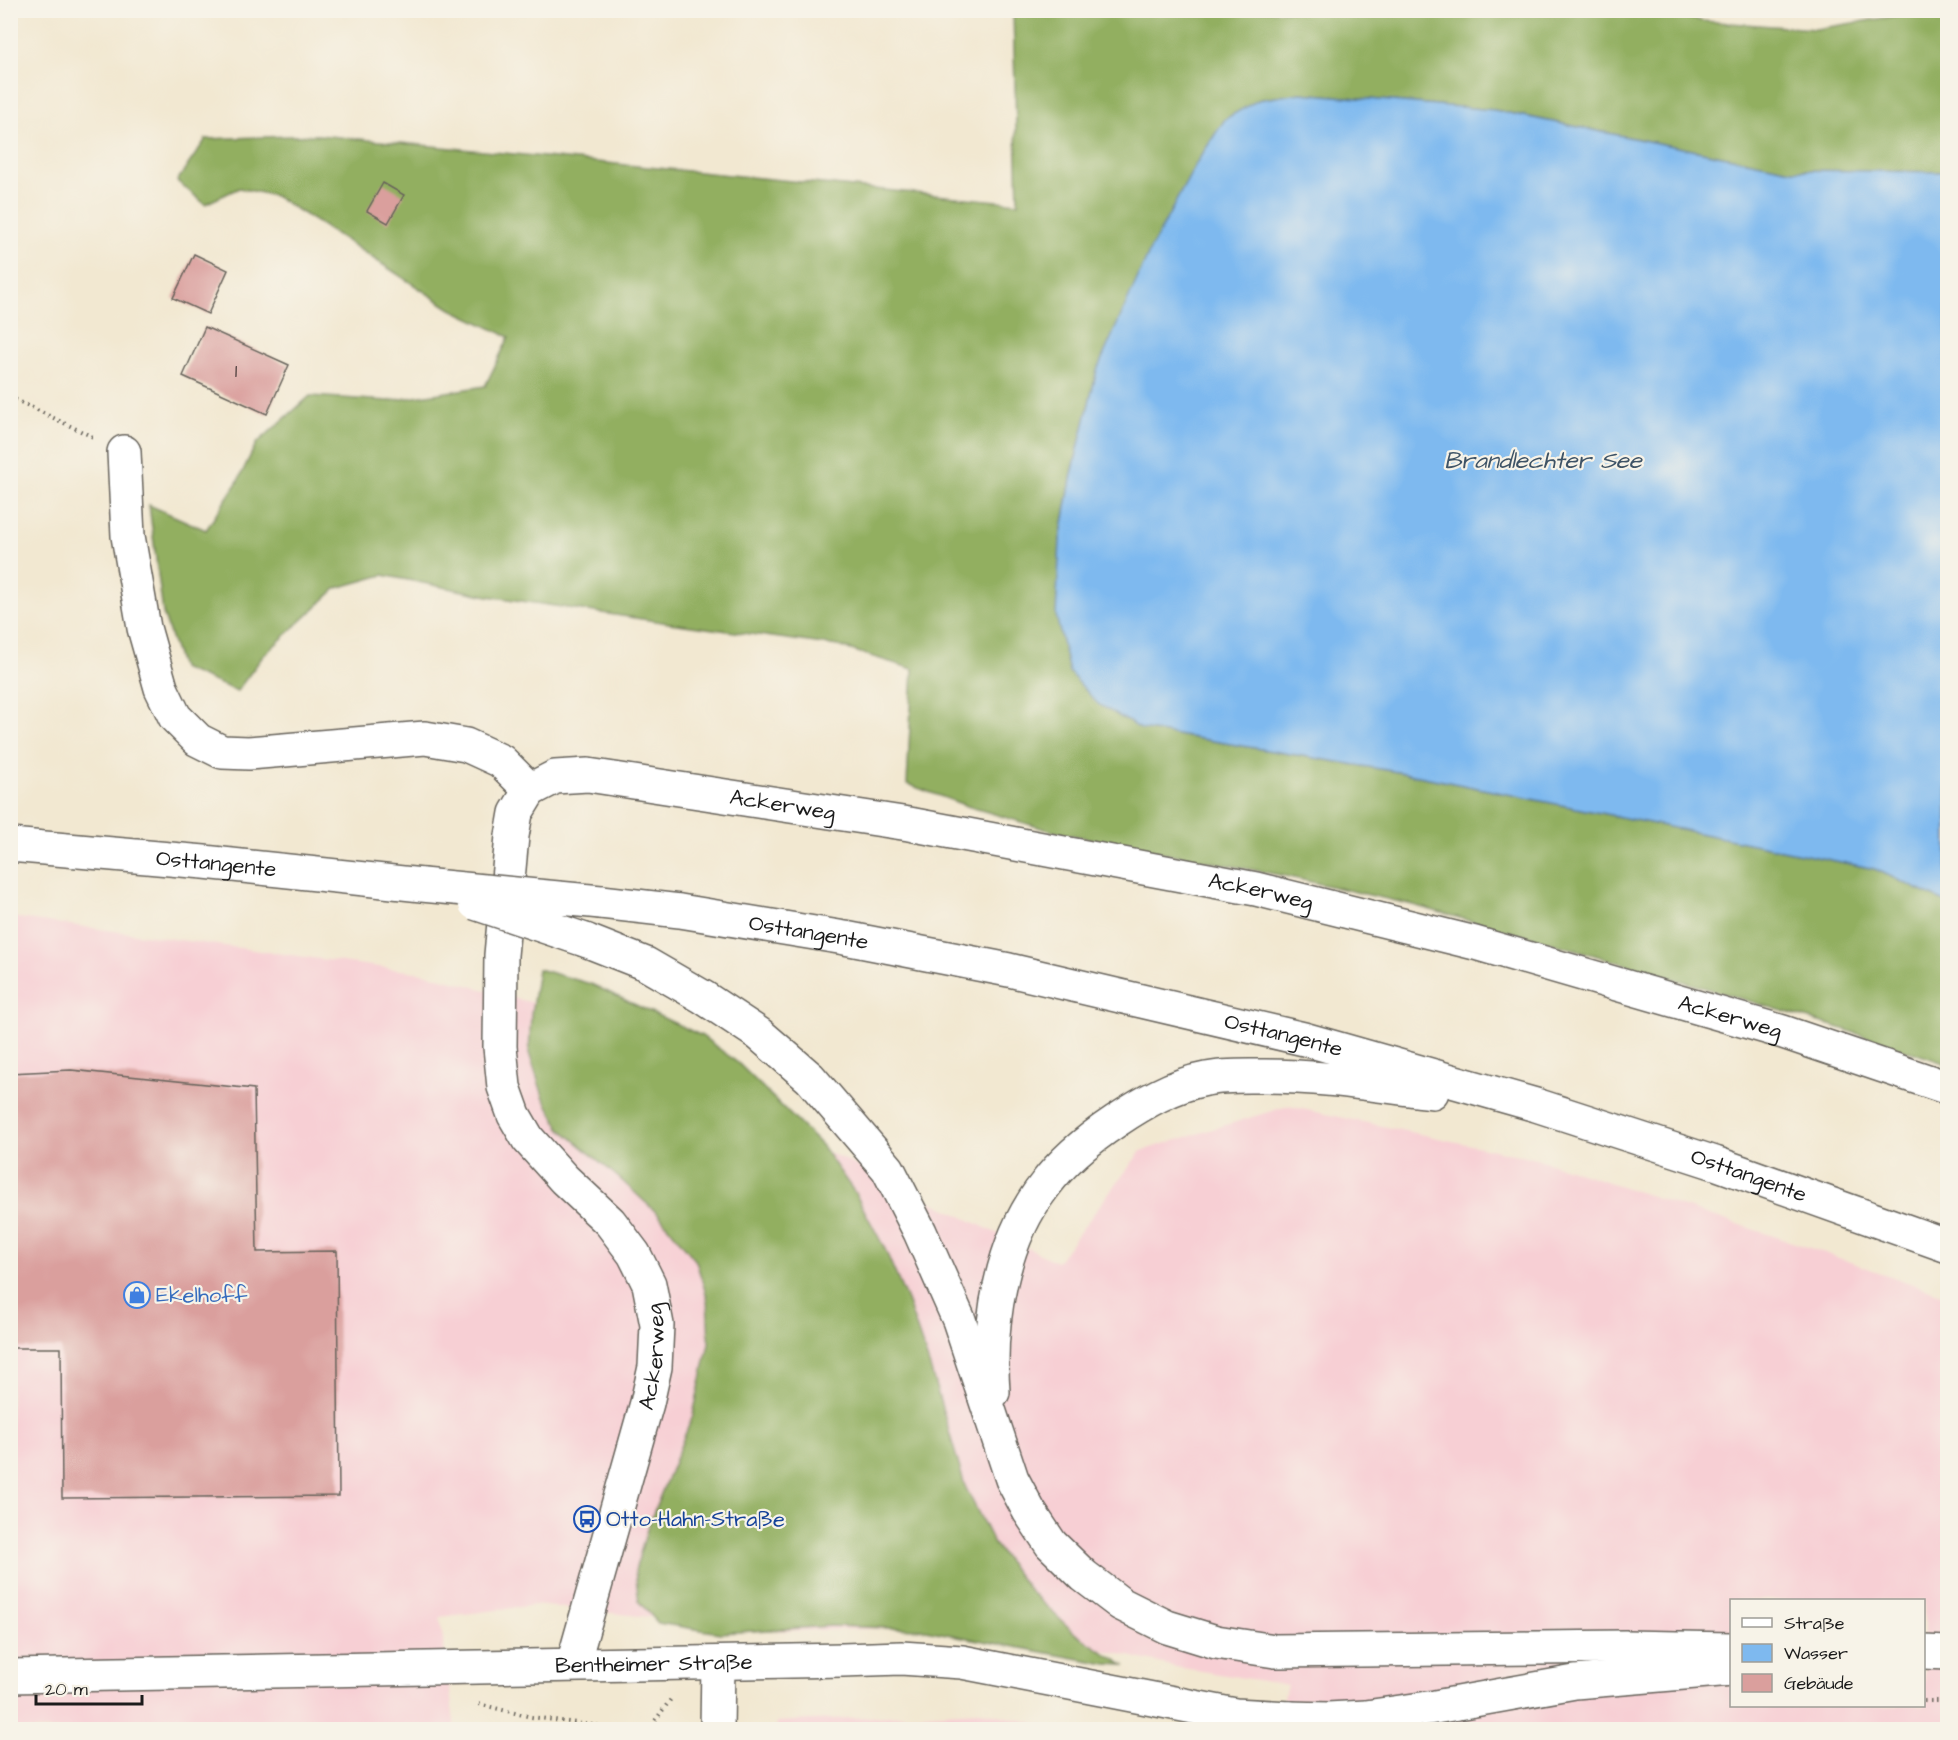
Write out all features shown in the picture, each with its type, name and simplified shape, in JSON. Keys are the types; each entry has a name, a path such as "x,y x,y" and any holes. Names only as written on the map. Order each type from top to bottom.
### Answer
{"main road":[{"path":"124,452 128,536 144,628 161,688 175,717 198,740 222,752 249,753 425,738 466,745 501,761 530,790"},
{"name":"Ackerweg","path":"573,1664 647,1403 655,1367 657,1325 649,1284 634,1254 610,1222 564,1179 528,1139 514,1115 504,1087 500,1047 501,955 512,836 516,813 530,790 555,777 588,775 909,824 1256,889 1475,943 1783,1032 1947,1088"},
{"name":"Osttangente","path":"10,845 204,862 680,911 845,938 1010,970 1304,1039 1536,1105 1715,1163 1943,1244"},
{"path":"422,885 585,940 646,964 703,997 759,1034 810,1078 888,1170 920,1232 959,1320 1012,1479 1029,1511 1051,1544 1084,1576 1121,1604 1167,1627 1216,1642 1275,1651 1625,1647 1730,1649"},
{"path":"997,1436 991,1367 994,1310 1006,1261 1023,1221 1044,1186 1070,1156 1137,1107 1164,1093 1205,1079 1238,1076 1303,1076 1536,1105"},
{"path":"1925,1652 1947,1653"},
{"name":"Bentheimer Straße","path":"10,1676 901,1658 962,1662 1290,1724 1366,1717 1435,1707 1575,1682 1730,1669"},
{"path":"717,1730 718,1663"}],"path":[{"path":"10,397 124,452"},
{"path":"648,1730 672,1699 717,1695"},
{"path":"469,1701 531,1717 600,1726 604,1730"},
{"path":"1925,1701 1947,1701"}],"shaded area":[{"path":"11,917 423,973 555,1009 651,1067 1057,1262 1141,1151 1288,1106 1541,1160 1810,1248 1947,1296 1947,1729 1273,1729 1288,1685 1176,1667 1001,1626 781,1631 536,1605 440,1617 455,1729 11,1730"},
{"path":"980,1711 1061,1729 776,1729 777,1722"}],"green space":[{"path":"1658,10 1702,21 1816,29 1926,11 1947,11 1947,172 1791,170 1494,110 1300,93 1258,100 1097,370 1072,474 1060,540 1142,729 1404,773 1875,869 1947,903 1947,1064 1843,1029 1584,952 1409,904 1285,876 1055,832 967,806 907,784 913,669 838,646 488,596 383,575 337,588 263,656 237,691 181,668 163,613 149,505 206,530 238,481 256,444 310,396 389,401 485,386 509,337 451,309 275,196 239,188 205,204 177,181 206,139 318,135 1018,203 1013,11"},
{"path":"538,969 591,984 702,1036 738,1063 822,1146 855,1193 885,1249 908,1303 930,1367 965,1486 994,1544 1031,1592 1077,1635 1124,1665 1106,1664 920,1629 832,1626 720,1633 658,1623 639,1602 635,1571 648,1526 693,1415 709,1343 707,1297 696,1261 658,1214 560,1128 543,1096 529,1053 531,1015"}],"water":[{"name":"Brandlechter See","path":"1300,93 1494,110 1791,170 1947,172 1947,903 1875,869 1404,773 1141,729 1098,704 1069,672 1056,615 1060,540 1072,474 1097,370 1150,250 1197,162 1225,119 1258,100"}],"building":[{"path":"383,183 404,195 388,223 367,211"},
{"path":"194,254 228,270 208,314 173,298"},
{"path":"205,327 289,365 267,414 183,376"},
{"path":"71,1070 254,1089 257,1252 337,1251 339,1496 62,1498 61,1348 10,1348 10,1073"}],"place":[{"name":"Ekelhoff","path":"137,1295"},
{"name":"Otto-Hahn-Straße","path":"587,1519"}]}
